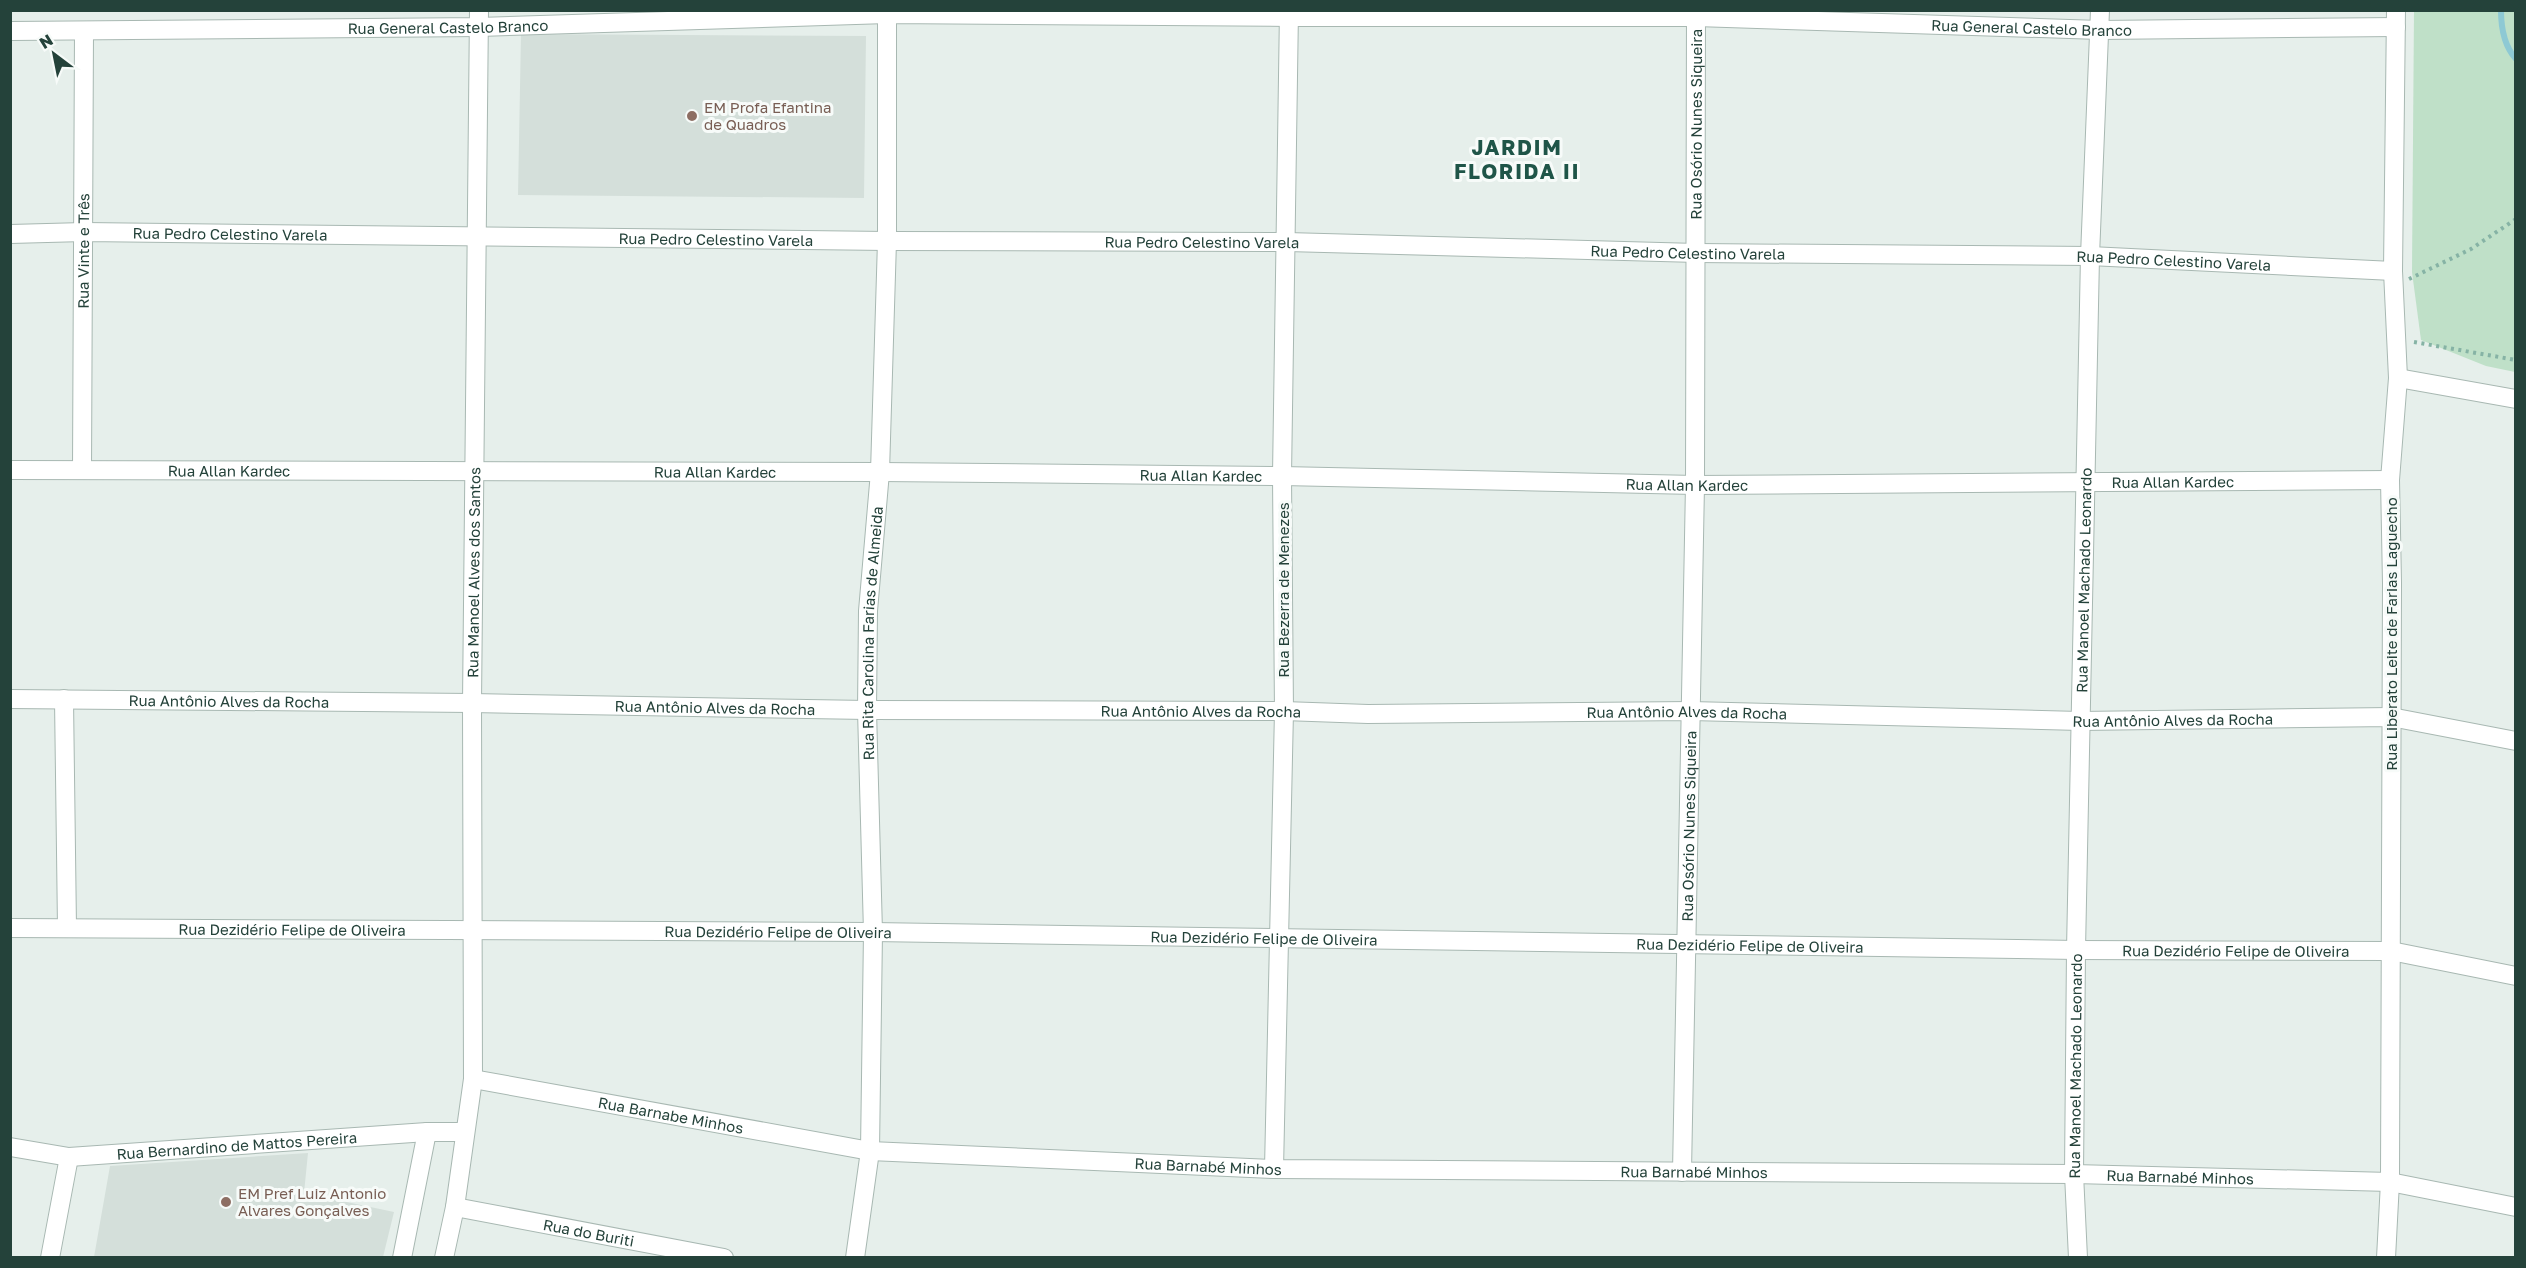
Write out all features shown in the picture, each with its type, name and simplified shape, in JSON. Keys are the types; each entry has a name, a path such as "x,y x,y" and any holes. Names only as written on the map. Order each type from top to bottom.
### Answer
{"street":[{"name":"Rua Manoel Machado Leonardo","path":"2078,1257 2074,1174 2080,721 2090,256 2100,10"},
{"name":"Rua General Castelo Branco","path":"10,31 84,31 479,19 887,12 1696,14 2100,30 2396,19"},
{"name":"Rua Rita Carolina Farias de Almeida","path":"855,1257 870,1151 873,932 867,710 868,611 880,472 887,241 887,12"},
{"name":"Rua Bezerra de Menezes","path":"1274,1169 1284,711 1282,476 1289,14"},
{"name":"Rua Osório Nunes Siqueira","path":"1682,1172 1695,485 1696,14"},
{"name":"Rua Manoel Alves dos Santos","path":"444,1257 455,1207 472,1079 472,703 479,19"},
{"name":"Rua Liberato Leite de Farias Laguecho","path":"2386,1257 2390,1182 2390,480 2397,378 2393,279 2396,19"},
{"name":"Rua Vinte e Três","path":"82,470 84,31"},
{"name":"Rua Pedro Celestino Varela","path":"10,234 84,232 477,238 1287,242 1697,253 2090,256 2393,279"},
{"path":"2397,378 2516,399"},
{"name":"Rua Allan Kardec","path":"10,470 880,472 1282,476 1695,485 2390,480"},
{"name":"Rua Antônio Alves da Rocha","path":"10,699 472,703 867,710 1284,711 1368,714 1691,711 2080,721 2391,717 2516,741"},
{"path":"64,699 67,928"},
{"name":"Rua Dezidério Felipe de Oliveira","path":"10,928 873,932 2076,950 2391,951 2516,975"},
{"name":"Rua Barnabe Minhos","path":"472,1079 870,1151"},
{"path":"402,1257 427,1132"},
{"name":"Rua Bernardino de Mattos Pereira","path":"10,1147 69,1157 427,1132 465,1132"},
{"name":"Rua Barnabé Minhos","path":"870,1151 1274,1169 2074,1174 2390,1182 2516,1207"},
{"path":"50,1257 69,1157"},
{"name":"Rua do Buriti","path":"455,1207 724,1257"}],"path":[{"path":"2393,279 2471,249 2516,219"},
{"path":"2396,339 2516,360"}],"shaded area":[{"name":"EM Profª Efantina de Quadros","path":"521,34 866,36 864,198 518,195"},
{"name":"EM Pref Luiz Antonio Alvares Gonçalves","path":"308,1153 304,1193 394,1212 383,1257 94,1257 110,1166"}],"green space":[{"path":"2414,11 2515,11 2515,372 2486,366 2421,340 2412,272"}],"waterway":[{"path":"2501,10 2504,36 2516,59"}],"place":[{"name":"EM Profª Efantina de Quadros","path":"692,116"},
{"name":"EM Pref Luiz Antonio Alvares Gonçalves","path":"226,1202"}],"district":[{"name":"JARDIM FLORIDA II","path":"1517,159"}]}
